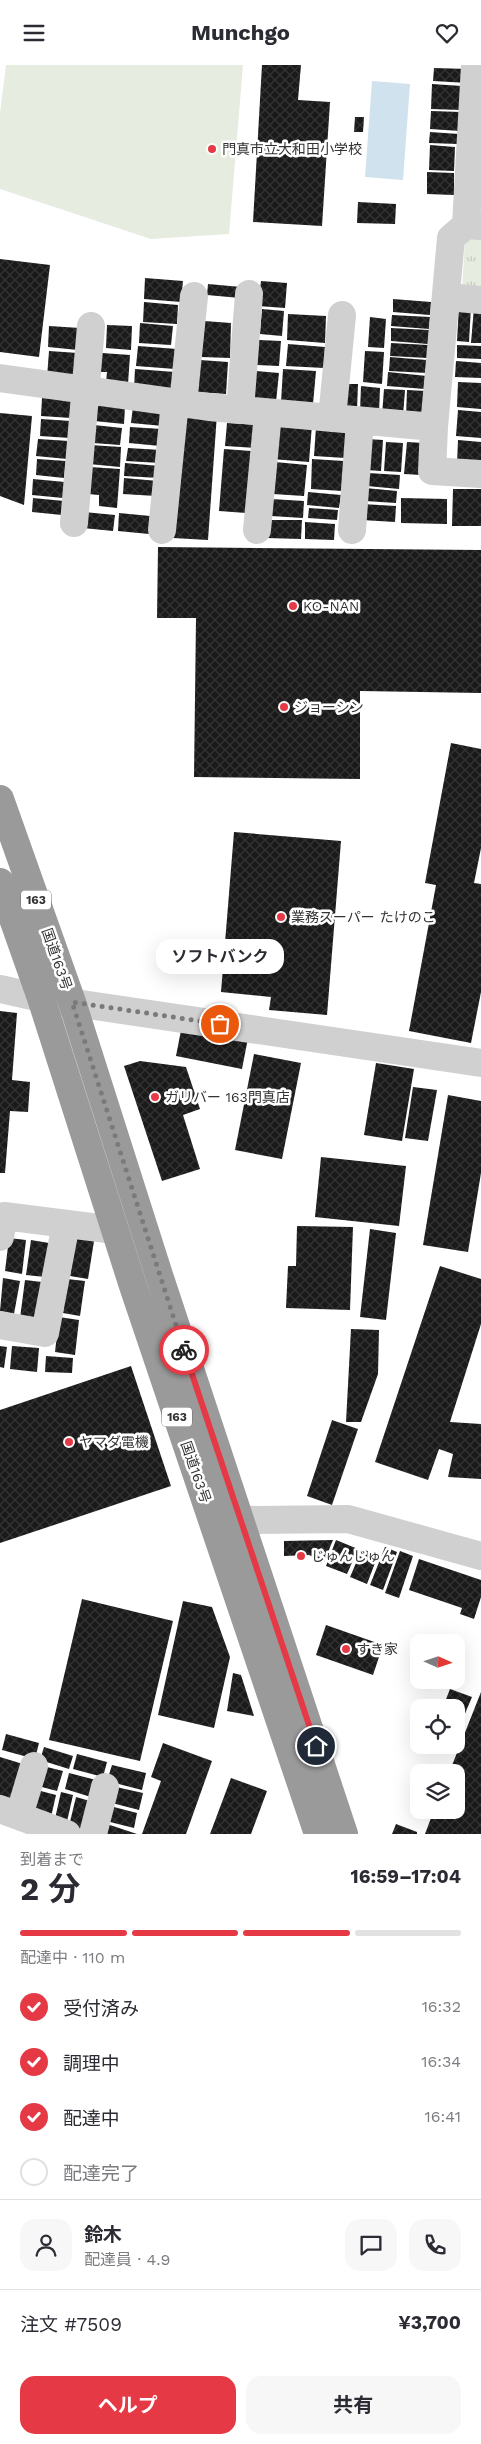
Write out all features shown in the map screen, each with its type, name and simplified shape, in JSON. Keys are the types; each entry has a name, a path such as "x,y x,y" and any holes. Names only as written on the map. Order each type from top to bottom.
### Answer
{"highway":[{"name":"国道163号","path":"0,799 72,1002 159,1275 344,1834"},
{"name":"国道163号","path":"0,882 318,1834"}],"street":[{"path":"475,65 474,225 451,238 434,427 432,471 481,474"},
{"path":"240,410 249,294"},
{"path":"162,530 194,295"},
{"path":"446,297 481,300"},
{"path":"332,418 342,315"},
{"path":"74,523 91,326"},
{"path":"0,378 240,410 434,427"},
{"path":"256,530 268,413"},
{"path":"352,530 360,421"},
{"path":"0,989 40,998 481,1063"},
{"path":"0,1237 4,1216 115,1230"},
{"path":"0,1325 45,1333 66,1224"},
{"path":"241,1521 348,1519 481,1556"},
{"path":"34,1766 10,1813 67,1834"},
{"path":"93,1834 105,1787"}],"green space":[{"path":"6,65 243,65 229,234 151,239 0,189 0,113"},
{"path":"465,238 481,238 481,292 462,291"}],"water":[{"path":"372,81 410,84 403,180 365,177"}],"building":[{"path":"262,65 301,65 298,100 330,102 322,226 253,222"},
{"path":"434,68 469,69 468,83 433,81"},
{"path":"432,84 462,86 461,110 431,109"},
{"path":"431,111 461,112 460,131 430,129"},
{"path":"355,117 364,117 363,132 354,132"},
{"path":"430,132 459,134 458,144 429,143"},
{"path":"430,145 455,147 454,171 429,170"},
{"path":"427,172 454,173 454,195 427,194"},
{"path":"358,202 396,204 395,224 357,223"},
{"path":"0,259 50,265 39,357 0,352"},
{"path":"145,278 183,281 181,302 144,299"},
{"path":"261,281 287,283 285,308 258,306"},
{"path":"208,284 241,287 240,298 207,295"},
{"path":"393,299 431,302 430,315 393,312"},
{"path":"144,302 178,305 177,324 143,322"},
{"path":"459,306 471,307 469,342 457,341"},
{"path":"474,307 481,307 481,343 471,343"},
{"path":"262,309 284,311 282,336 260,334"},
{"path":"288,314 326,316 325,343 287,340"},
{"path":"392,315 430,317 429,329 391,326"},
{"path":"370,317 386,319 384,348 368,347"},
{"path":"204,321 231,323 230,358 201,357"},
{"path":"140,323 173,326 171,345 139,343"},
{"path":"107,325 132,326 131,350 106,348"},
{"path":"49,326 80,328 78,350 48,347"},
{"path":"391,328 429,330 428,344 391,341"},
{"path":"259,340 281,341 279,366 257,365"},
{"path":"391,343 428,345 427,358 390,356"},
{"path":"288,344 325,347 324,368 286,366"},
{"path":"457,345 481,346 481,359 457,358"},
{"path":"138,346 177,349 175,369 136,366"},
{"path":"49,351 78,353 76,379 47,377"},
{"path":"365,351 384,352 382,384 363,382"},
{"path":"102,353 130,355 128,384 106,382 107,372 100,372"},
{"path":"390,357 427,360 427,373 389,371"},
{"path":"200,360 228,362 226,394 198,392"},
{"path":"456,361 481,363 481,378 455,377"},
{"path":"135,369 175,372 173,392 134,388"},
{"path":"283,369 316,371 313,404 281,402"},
{"path":"256,371 279,373 276,402 254,400"},
{"path":"388,372 427,376 425,389 387,386"},
{"path":"458,382 481,383 481,409 457,407"},
{"path":"343,384 358,384 357,410 341,409"},
{"path":"361,386 380,388 379,413 360,412"},
{"path":"384,389 405,390 403,416 382,415"},
{"path":"407,390 426,391 424,417 406,416"},
{"path":"42,398 72,399 71,418 41,416"},
{"path":"96,405 125,407 124,424 94,421"},
{"path":"133,406 165,409 163,426 131,423"},
{"path":"458,410 481,412 481,438 456,436"},
{"path":"181,412 217,414 208,540 173,538"},
{"path":"0,413 32,416 24,505 0,496"},
{"path":"41,419 71,421 70,438 40,436"},
{"path":"275,422 312,425 309,462 272,459"},
{"path":"227,423 258,425 256,448 225,446"},
{"path":"94,425 122,428 120,445 93,443"},
{"path":"130,427 162,429 160,446 129,443"},
{"path":"316,427 347,430 345,458 314,456"},
{"path":"38,439 69,441 67,459 36,456"},
{"path":"367,439 383,440 381,471 365,470"},
{"path":"458,440 481,442 481,465 457,463"},
{"path":"386,442 403,443 401,472 384,471"},
{"path":"407,442 424,443 422,475 404,474"},
{"path":"90,445 121,447 120,467 89,464"},
{"path":"128,448 161,450 160,463 126,461"},
{"path":"224,449 251,451 246,513 219,511"},
{"path":"37,459 66,461 64,478 36,475"},
{"path":"312,459 344,461 342,491 311,489"},
{"path":"275,462 307,465 304,496 273,494"},
{"path":"125,463 160,466 159,478 124,476"},
{"path":"90,467 120,469 117,508 99,506 99,495 88,494"},
{"path":"368,473 400,475 399,489 367,486"},
{"path":"124,478 158,481 156,496 123,494"},
{"path":"33,479 65,482 63,498 32,495"},
{"path":"365,488 397,491 396,503 365,501"},
{"path":"453,489 481,489 481,526 452,526"},
{"path":"308,492 341,495 339,508 307,505"},
{"path":"33,498 64,501 62,515 32,512"},
{"path":"401,498 447,499 447,524 401,523"},
{"path":"271,499 304,501 303,518 271,516"},
{"path":"362,504 396,506 395,522 362,520"},
{"path":"309,508 338,510 337,520 308,518"},
{"path":"84,512 115,515 113,531 83,528"},
{"path":"119,513 150,516 149,534 118,531"},
{"path":"267,520 302,520 301,539 266,538"},
{"path":"305,522 335,524 334,540 305,539"},
{"path":"158,547 481,550 481,693 360,691 360,779 194,777 196,618 157,618"},
{"path":"451,743 481,749 481,848 474,883 481,884 481,992 471,1043 409,1031 436,885 425,883"},
{"name":"業務スーパー たけのこ","path":"234,832 341,841 327,1015 269,1010 271,997 221,992"},
{"path":"0,1011 17,1013 12,1080 30,1082 28,1112 10,1111 5,1173 0,1173"},
{"path":"182,1025 248,1038 242,1069 176,1056"},
{"path":"254,1054 301,1063 282,1159 235,1150"},
{"path":"140,1061 186,1067 200,1109 183,1115 200,1169 162,1181 124,1066"},
{"path":"376,1063 414,1069 402,1141 364,1135"},
{"path":"413,1087 437,1090 428,1141 405,1138"},
{"path":"448,1095 481,1101 481,1173 468,1252 423,1245"},
{"path":"321,1157 406,1166 399,1226 315,1217"},
{"path":"297,1226 353,1227 350,1310 286,1308 288,1266 296,1266"},
{"path":"370,1229 396,1233 386,1320 360,1317"},
{"path":"9,1238 26,1240 22,1274 5,1271"},
{"path":"76,1238 94,1241 88,1279 70,1276"},
{"path":"31,1240 49,1243 45,1277 26,1275"},
{"path":"440,1266 481,1279 481,1324 450,1422 481,1424 481,1479 448,1477 453,1454 439,1449 428,1480 375,1462"},
{"path":"3,1278 20,1281 14,1314 0,1311"},
{"path":"67,1279 85,1281 80,1316 63,1313"},
{"path":"25,1280 42,1282 37,1320 20,1318"},
{"path":"59,1317 79,1320 75,1355 55,1352"},
{"path":"351,1329 379,1330 378,1374 361,1422 346,1422"},
{"path":"0,1346 7,1347 4,1368 0,1367"},
{"path":"12,1346 39,1348 37,1372 10,1369"},
{"path":"46,1356 73,1358 72,1373 45,1372"},
{"path":"131,1366 171,1486 0,1543 0,1410"},
{"path":"332,1420 358,1429 332,1505 307,1496"},
{"path":"333,1540 324,1562 309,1555 284,1556 284,1541"},
{"path":"336,1540 358,1549 347,1574 326,1566"},
{"path":"385,1547 397,1552 383,1590 370,1585"},
{"path":"362,1549 378,1555 367,1584 350,1577"},
{"path":"400,1551 413,1556 399,1598 385,1593"},
{"path":"419,1559 481,1580 481,1597 474,1619 460,1614 462,1608 409,1590"},
{"path":"82,1599 173,1621 140,1761 49,1740"},
{"path":"183,1601 212,1607 230,1657 214,1728 158,1715"},
{"path":"326,1625 383,1645 373,1675 316,1655"},
{"path":"233,1673 241,1675 254,1716 227,1711"},
{"path":"450,1689 472,1697 465,1714 465,1699 446,1699"},
{"path":"481,1692 481,1834 425,1834 431,1819 465,1819 465,1764 453,1764 457,1754 465,1754 465,1732"},
{"path":"6,1734 39,1743 35,1759 2,1750"},
{"path":"163,1743 212,1761 186,1834 142,1834 161,1781 151,1777"},
{"path":"44,1747 73,1756 69,1769 40,1760"},
{"path":"77,1754 107,1762 103,1777 73,1769"},
{"path":"0,1757 23,1764 13,1799 0,1795"},
{"path":"112,1765 146,1773 142,1790 107,1781"},
{"path":"43,1766 63,1771 57,1791 38,1786"},
{"path":"69,1773 96,1780 91,1797 65,1789"},
{"path":"231,1778 267,1791 251,1834 210,1834"},
{"path":"116,1787 143,1793 139,1810 112,1803"},
{"path":"37,1790 56,1795 51,1817 32,1812"},
{"path":"61,1792 73,1795 66,1826 54,1823"},
{"path":"76,1797 90,1801 83,1830 69,1826"},
{"path":"110,1806 137,1813 134,1828 106,1821"},
{"path":"104,1823 137,1834 101,1834"},
{"path":"396,1824 417,1832 417,1834 392,1834"}],"way so far":[{"path":"184,1350 72,1002 220,1024"}],"place":[{"name":"門真市立大和田小学校","path":"212,149"},
{"name":"KO-NAN","path":"293,606"},
{"name":"ジョーシン","path":"284,707"},
{"name":"業務スーパー たけのこ","path":"281,917"},
{"name":"ソフトバンク","path":"220,1024"},
{"name":"ガリバー 163門真店","path":"155,1097"},
{"name":"ヤマダ電機","path":"69,1442"},
{"name":"じゅんじゅん","path":"301,1556"},
{"name":"すき家","path":"346,1649"}],"route":[{"path":"184,1350 316,1746"}]}
